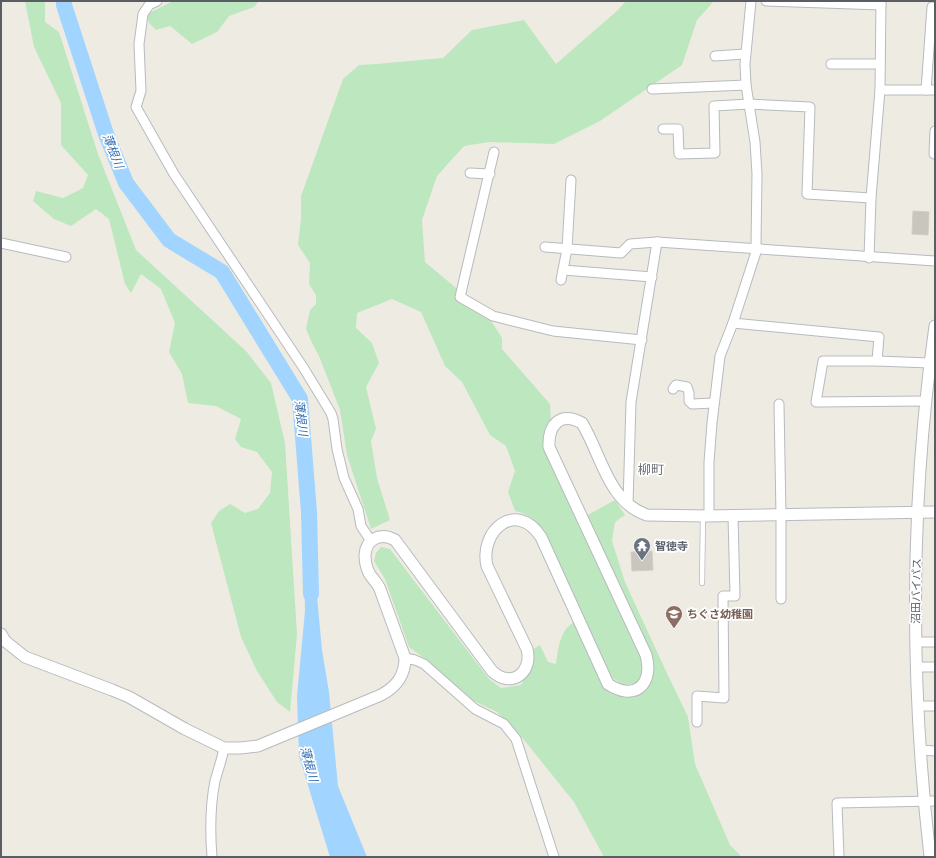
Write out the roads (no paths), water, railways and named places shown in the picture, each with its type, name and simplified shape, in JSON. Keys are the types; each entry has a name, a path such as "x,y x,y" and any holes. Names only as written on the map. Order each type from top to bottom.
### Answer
{"street":[{"path":"157,1 149,5 143,14 139,44 141,91 136,107 174,174 303,367 331,412 337,449 344,478 358,509 361,526 371,541"},
{"path":"706,516 714,404 720,356 733,323 757,249 757,174 755,142 746,85 745,54 751,1"},
{"path":"766,1 881,3 880,90 871,198 869,258"},
{"path":"880,90 930,90 932,7"},
{"path":"715,56 745,54"},
{"path":"831,64 880,64"},
{"path":"652,89 746,85"},
{"path":"663,129 678,129 679,154 715,153 714,106 749,104 810,107 807,194 871,198"},
{"path":"934,154 935,131"},
{"path":"494,152 460,297 493,316 553,331 642,340"},
{"path":"470,173 490,174"},
{"path":"561,280 568,249 571,180"},
{"path":"1,242 66,257"},
{"path":"628,504 631,402 657,242"},
{"path":"545,247 621,253 630,244 657,242 869,258 935,261"},
{"path":"564,270 652,277"},
{"path":"733,323 879,337 877,361"},
{"name":"沼田バイパス","path":"930,857 923,800 920,750 915,606 918,511 925,401 935,326"},
{"path":"925,401 816,402 823,361 930,363"},
{"path":"673,389 676,385 687,387 689,392 689,401 692,404 714,404"},
{"path":"779,404 781,515 780,598"},
{"path":"2,642 25,657 112,690 224,748 258,746 381,695 394,687 399,681 405,667 405,658 379,586 372,577 366,565 365,559 367,547 371,541 380,536 395,540 492,671 505,679 513,679 525,671 529,656 527,649 487,566 485,558 488,541 499,526 507,521 515,519 523,520 536,530 541,537 608,684 616,689 624,691 639,689 647,678 648,664 646,655 549,447 550,432 559,420 575,419 582,423 605,473 616,490 628,504 640,513 647,515 733,516 918,511 935,512"},
{"path":"697,722 697,696 724,698 723,596 735,596 733,516"},
{"path":"916,642 935,642"},
{"path":"405,658 424,664 475,709 504,724 516,739 554,857"},
{"path":"917,667 935,667"},
{"path":"918,706 935,706"},
{"path":"212,857 210,839 211,814 215,781 224,748"},
{"path":"920,750 935,751"},
{"path":"839,857 837,803 923,800 935,801"}],"lane":[{"path":"702,583 706,516"}],"water":[{"path":"304,567 315,575 322,650 329,692 338,786 367,857 330,857 299,756 297,696 305,611"}],"waterway":[{"name":"薄根川","path":"64,1 64,5 106,134 126,183 169,240 222,272 300,399 309,512 311,594"}],"place":[{"name":"智徳寺","path":"642,561"},
{"name":"ちぐさ幼稚園","path":"674,629"}],"district":[{"name":"柳町","path":"651,469"}]}
